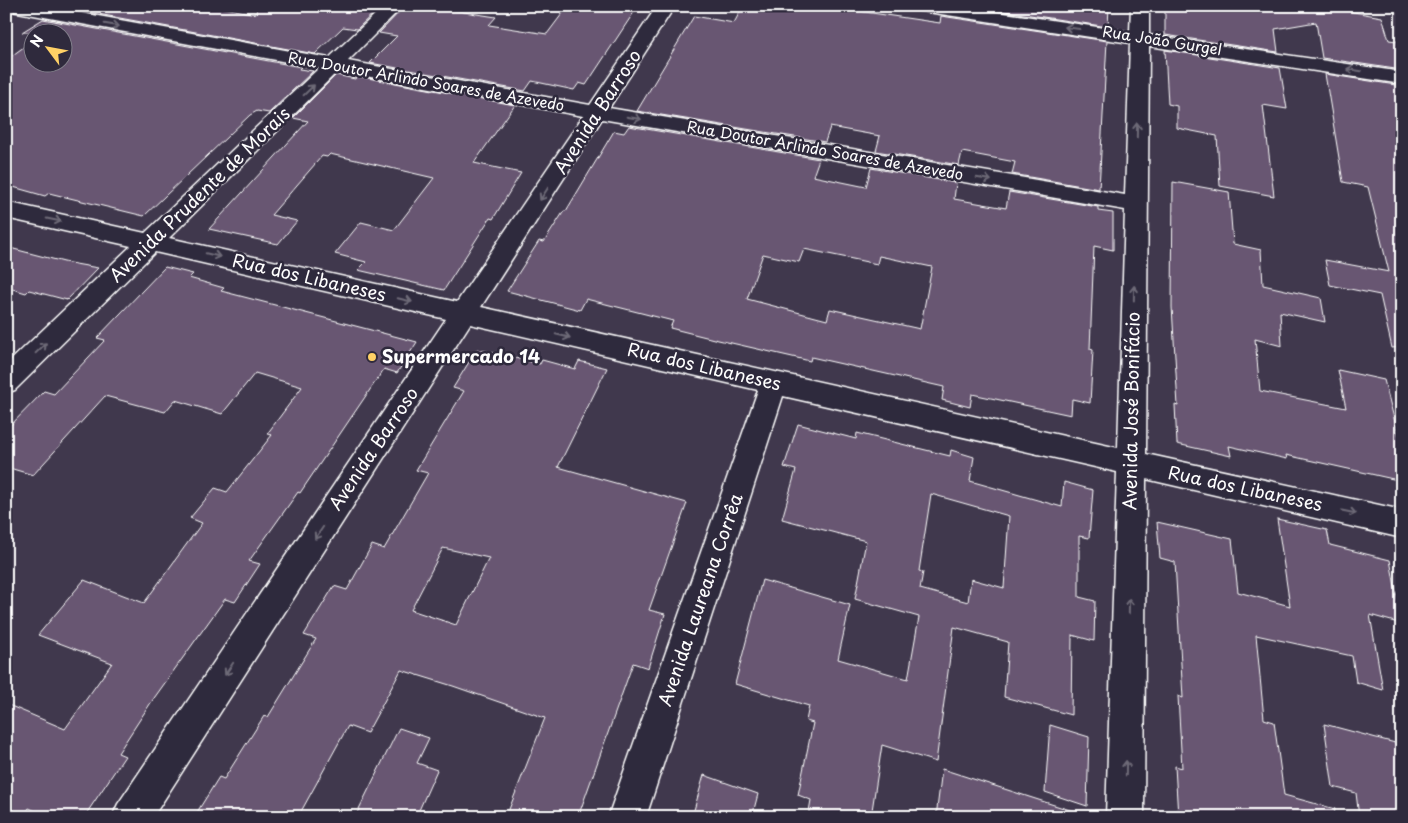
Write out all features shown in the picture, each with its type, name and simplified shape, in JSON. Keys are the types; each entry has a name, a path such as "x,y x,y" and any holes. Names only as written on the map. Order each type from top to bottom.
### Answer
{"street":[{"name":"Avenida Prudente de Morais","path":"6,382 394,6"},
{"name":"Avenida Barroso","path":"131,817 598,112 666,6"},
{"name":"Rua João Gurgel","path":"922,6 1140,37 1402,78"},
{"name":"Avenida José Bonifácio","path":"1125,817 1130,464 1140,6"},
{"name":"Rua Doutor Arlindo Soares de Azevedo","path":"25,7 598,112 1136,204"},
{"path":"6,24 25,7"},
{"name":"Rua dos Libaneses","path":"6,210 152,241 464,314 1402,524"},
{"name":"Avenida Laureana Corrêa","path":"627,817 774,383"}],"building":[{"path":"214,6 256,14 257,6 381,6 357,29 343,27 315,54 60,7"},
{"path":"405,6 426,6 496,17 489,25 547,34 568,6 638,6 586,85 579,83 574,90 532,81 525,91 370,63 397,36 379,33"},
{"path":"743,6 824,6 940,23 941,16 1107,41 1099,189 1012,174 1015,162 962,152 959,165 876,151 880,136 830,127 825,142 637,111 694,16 734,23"},
{"path":"972,6 1109,6 1108,27"},
{"path":"1165,6 1347,6 1348,11 1382,17 1389,40 1397,41 1402,70 1322,58 1316,22 1275,29 1278,52 1165,35"},
{"path":"43,19 59,22 38,22"},
{"path":"72,24 301,67 299,69 313,71 269,113 257,111 250,115 144,216 49,193 45,196 6,185 6,60 22,48 22,72 72,72"},
{"path":"1165,50 1280,68 1287,109 1263,105 1274,196 1220,186 1217,136 1177,128 1177,106 1168,104"},
{"path":"1325,74 1402,86 1402,347 1392,348 1380,295 1330,285 1325,260 1389,272 1368,187 1343,182"},
{"path":"336,75 355,79 357,76 515,105 474,163 521,173 493,219 490,218 444,290 358,270 366,262 335,254 361,222 394,230 434,178 330,154 327,157 322,156 271,215 297,221 278,244 209,229 308,121 293,118"},
{"path":"629,126 819,159 813,176 866,187 871,168 956,183 954,199 1006,208 1009,192 1098,207 1098,211 1113,213 1113,250 1094,246 1090,349 1093,350 1090,403 1072,399 1071,415 972,394 970,407 942,400 944,387 811,357 810,361 714,339 670,328 673,321 586,299 580,310 507,291 539,241 544,242 564,211 566,211 614,131 624,133","holes":["804,249 877,264 879,256 932,267 920,329 830,309 827,320 747,299 763,254 799,262"]},
{"path":"1173,182 1229,192 1233,244 1261,250 1263,285 1321,298 1325,322 1280,312 1282,346 1255,339 1260,391 1346,408 1338,370 1384,380 1402,449 1402,481 1286,455 1287,459 1229,446 1231,456 1177,444 1175,405 1178,406 1172,307"},
{"path":"6,247 64,262 98,268 67,300 29,290 26,293 6,287"},
{"path":"165,267 193,274 189,278 224,288 221,291 417,342 397,373 384,369 300,493 298,492 249,561 260,564 235,602 225,599 152,701 118,753 125,756 84,817 49,817 29,808 23,817 6,817 6,704 65,729 112,663 38,635 84,580 144,603 202,523 190,518 215,488 227,492 272,435 267,434 302,387 255,373 222,414 175,400 165,412 105,396 33,475 6,467 6,430 44,391 54,394 105,340 97,338"},
{"path":"477,349 540,364 542,360 575,369 579,361 607,368 558,467 687,503 649,610 665,614 648,668 633,663 578,817 506,817 545,718 401,670 367,733 348,726 298,817 194,817 219,777 224,779 264,716 268,717 316,639 304,635 334,586 347,590 372,545 384,549 428,473 416,470 464,391 453,388","holes":["443,548 489,558 456,625 411,610"]},
{"path":"798,424 856,439 857,433 950,456 951,450 974,457 970,481 1062,507 1064,482 1093,490 1089,538 1079,536 1079,597 1095,601 1094,641 1072,635 1071,715 1004,697 1008,642 954,627 936,762 882,745 871,817 808,817 811,800 798,795 813,723 806,721 809,706 735,684 762,580 850,605 838,659 908,679 919,617 855,599 866,541 782,519 796,470 784,467","holes":["931,494 1009,516 1004,588 971,579 968,602 920,589 923,572 919,571"]},
{"path":"1277,519 1327,530 1330,545 1390,560 1402,624 1370,615 1383,690 1356,682 1352,656 1256,635 1264,719 1274,722 1284,795 1335,809 1334,817 1178,817 1175,766 1182,768 1178,696 1183,698 1175,562 1160,558 1157,522 1232,539 1238,592 1290,606"},
{"path":"1324,724 1399,744 1402,758 1402,817 1359,817 1356,793 1333,787"},
{"path":"1050,725 1089,737 1087,806 1045,792"},
{"path":"399,728 429,738 417,763 437,770 416,817 355,817"},
{"path":"942,769 1076,812 1075,817 936,817"},
{"path":"704,775 758,794 752,817 692,817"}],"place":[{"name":"Supermercado 14","path":"372,357"}]}
